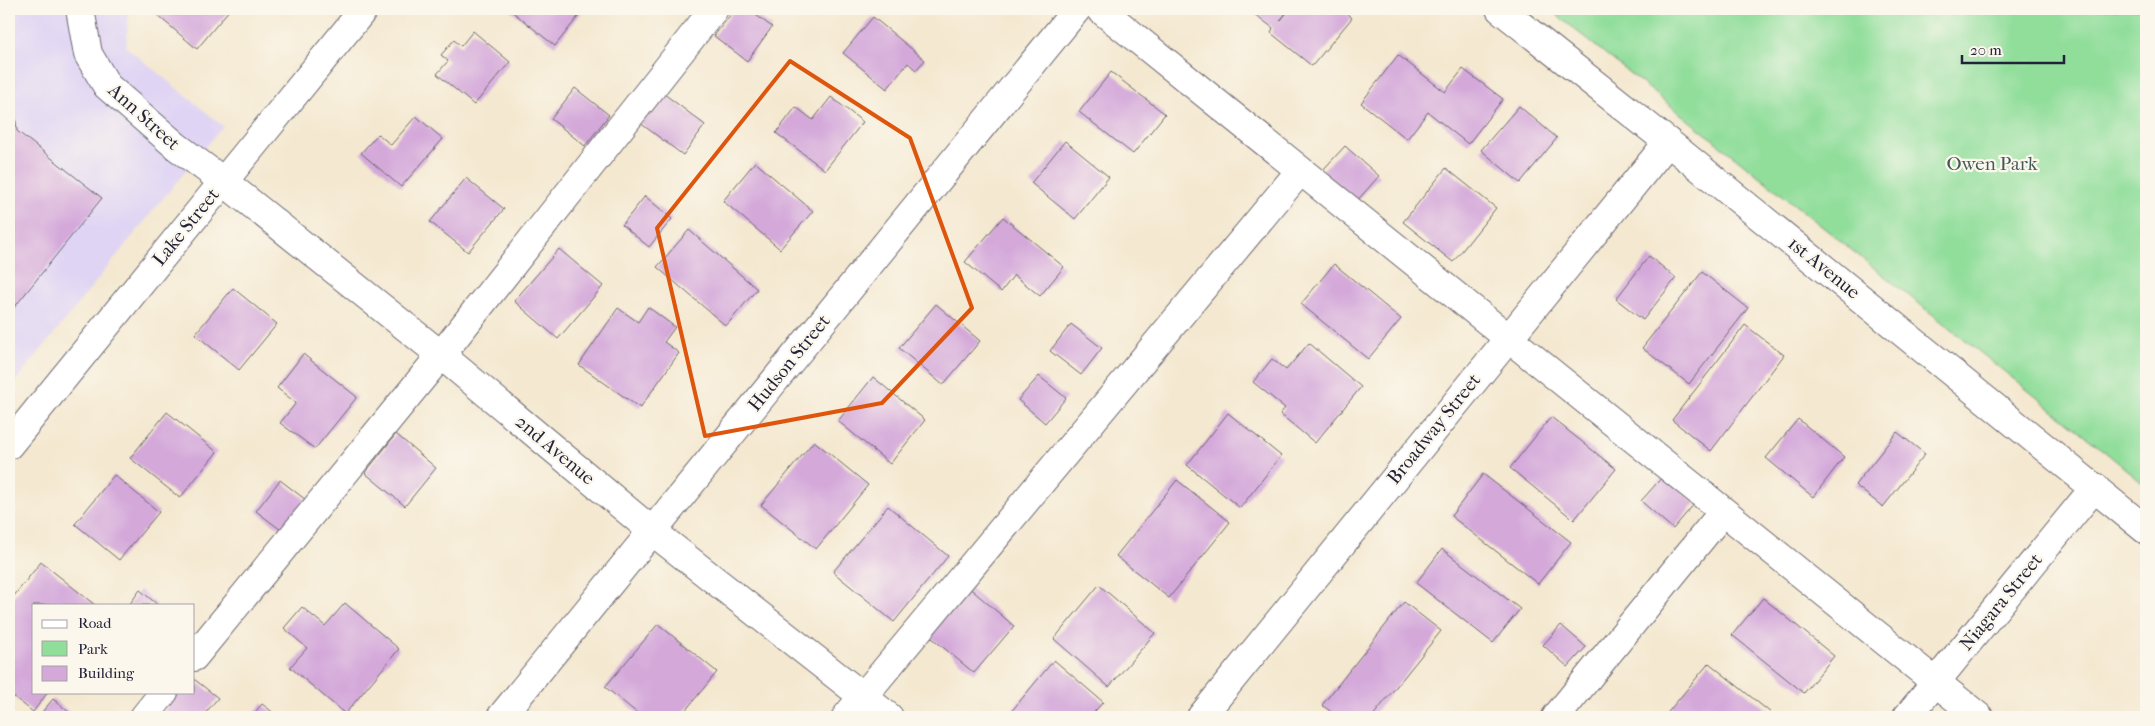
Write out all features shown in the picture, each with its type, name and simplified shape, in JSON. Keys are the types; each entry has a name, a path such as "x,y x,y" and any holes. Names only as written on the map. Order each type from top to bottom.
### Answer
{"street":[{"name":"Ann Street","path":"80,9 88,54 107,86 176,146 223,180"},
{"name":"Lake Street","path":"9,445 364,9"},
{"path":"195,655 441,355 714,9"},
{"name":"Hudson Street","path":"500,717 1077,9"},
{"path":"1100,9 1979,717"},
{"name":"1st Avenue","path":"1500,9 1668,142 2146,530"},
{"name":"Broadway Street","path":"1201,717 1668,142"},
{"path":"846,717 1300,171"},
{"name":"2nd Avenue","path":"223,180 441,355 652,531 889,717"},
{"name":"Niagara Street","path":"1907,717 2095,487"},
{"path":"1556,717 1723,512"},
{"path":"144,717 162,694"}],"highlighted area":[{"path":"790,61 910,138 972,308 882,403 705,436 657,228"}],"shaded area":[{"path":"9,9 129,9 126,47 223,126 9,390"}],"green space":[{"name":"Owen Park","path":"1549,9 2146,9 2146,486 2109,455"}],"building":[{"path":"161,9 230,9 197,49 156,14"},
{"path":"509,9 576,9 581,13 555,46"},
{"path":"735,9 748,9 772,27 747,61 714,36"},
{"path":"1248,9 1289,9 1280,21 1290,9 1341,9 1352,18 1312,66 1271,33 1273,28"},
{"path":"873,17 925,60 916,70 908,63 887,89 843,53"},
{"path":"473,31 510,62 474,105 437,74 448,61 441,55 454,40 461,46"},
{"path":"1398,55 1445,92 1463,69 1503,99 1468,144 1428,112 1407,139 1361,103"},
{"path":"1111,72 1165,114 1133,154 1079,112"},
{"path":"575,88 609,115 585,146 551,119"},
{"path":"663,93 705,125 683,155 640,123"},
{"path":"831,97 863,122 825,170 776,133 796,107 813,120"},
{"path":"1519,106 1557,138 1520,183 1481,150"},
{"path":"9,108 15,113 17,131 102,198 9,314"},
{"path":"416,116 443,139 401,187 361,153 378,134 391,145"},
{"path":"1065,141 1109,177 1075,219 1031,183"},
{"path":"1345,146 1379,176 1356,202 1321,172"},
{"path":"755,162 813,211 780,249 723,201"},
{"path":"1446,168 1496,208 1453,262 1403,222"},
{"path":"466,178 504,209 468,252 430,222"},
{"path":"645,196 672,219 649,247 622,225"},
{"path":"1003,217 1064,267 1040,296 1014,275 1001,292 965,262"},
{"path":"689,230 757,289 726,326 657,267"},
{"path":"559,249 603,286 558,339 514,301"},
{"path":"1649,256 1676,278 1643,320 1616,299"},
{"path":"1334,264 1401,319 1368,359 1301,304"},
{"path":"1702,272 1748,308 1689,384 1642,348"},
{"path":"233,288 277,324 239,370 195,334"},
{"path":"936,304 980,341 943,385 899,348"},
{"path":"648,307 675,327 664,342 679,353 640,408 579,365 618,308 638,322"},
{"path":"1071,324 1102,348 1081,375 1050,351"},
{"path":"1745,325 1784,355 1711,451 1672,420"},
{"path":"1309,343 1361,387 1315,443 1280,414 1285,408 1253,382 1272,359 1286,370"},
{"path":"303,354 357,397 315,449 280,423 296,403 277,388"},
{"path":"1039,376 1066,398 1045,423 1018,400"},
{"path":"873,377 925,420 890,464 838,421"},
{"path":"167,412 217,452 180,498 130,458"},
{"path":"1228,413 1281,456 1240,508 1187,465"},
{"path":"1551,417 1616,469 1574,520 1510,468"},
{"path":"1798,419 1844,457 1813,497 1766,458"},
{"path":"1897,432 1925,454 1883,507 1855,485"},
{"path":"396,434 436,468 405,506 365,473"},
{"path":"814,441 868,485 816,549 761,505"},
{"path":"1483,474 1571,542 1538,584 1451,516"},
{"path":"114,475 159,512 119,560 75,524"},
{"path":"1664,475 1695,503 1673,529 1641,501"},
{"path":"280,480 306,500 281,530 256,511"},
{"path":"1177,480 1230,522 1169,598 1116,556"},
{"path":"888,506 948,556 894,622 833,572"},
{"path":"1442,549 1520,609 1493,643 1416,583"},
{"path":"41,562 94,604 32,604 32,694 46,694 33,712 9,693 9,602"},
{"path":"966,585 1014,626 974,673 926,633"},
{"path":"1099,585 1155,633 1109,687 1054,639"},
{"path":"140,590 157,604 130,604"},
{"path":"1763,598 1834,656 1804,693 1732,635"},
{"path":"1404,602 1441,631 1372,717 1338,717 1322,705"},
{"path":"345,603 399,649 345,714 290,667 307,648 284,628 302,607 325,626"},
{"path":"658,624 717,672 680,717 642,717 605,687"},
{"path":"1561,625 1586,647 1568,667 1543,645"},
{"path":"1054,660 1103,702 1090,717 1015,717 1010,713"},
{"path":"1709,663 1771,713 1767,717 1664,717"},
{"path":"195,680 218,698 202,717 161,717 174,694 195,694"},
{"path":"53,699 75,717 38,717"},
{"path":"262,704 279,717 251,717"}]}
